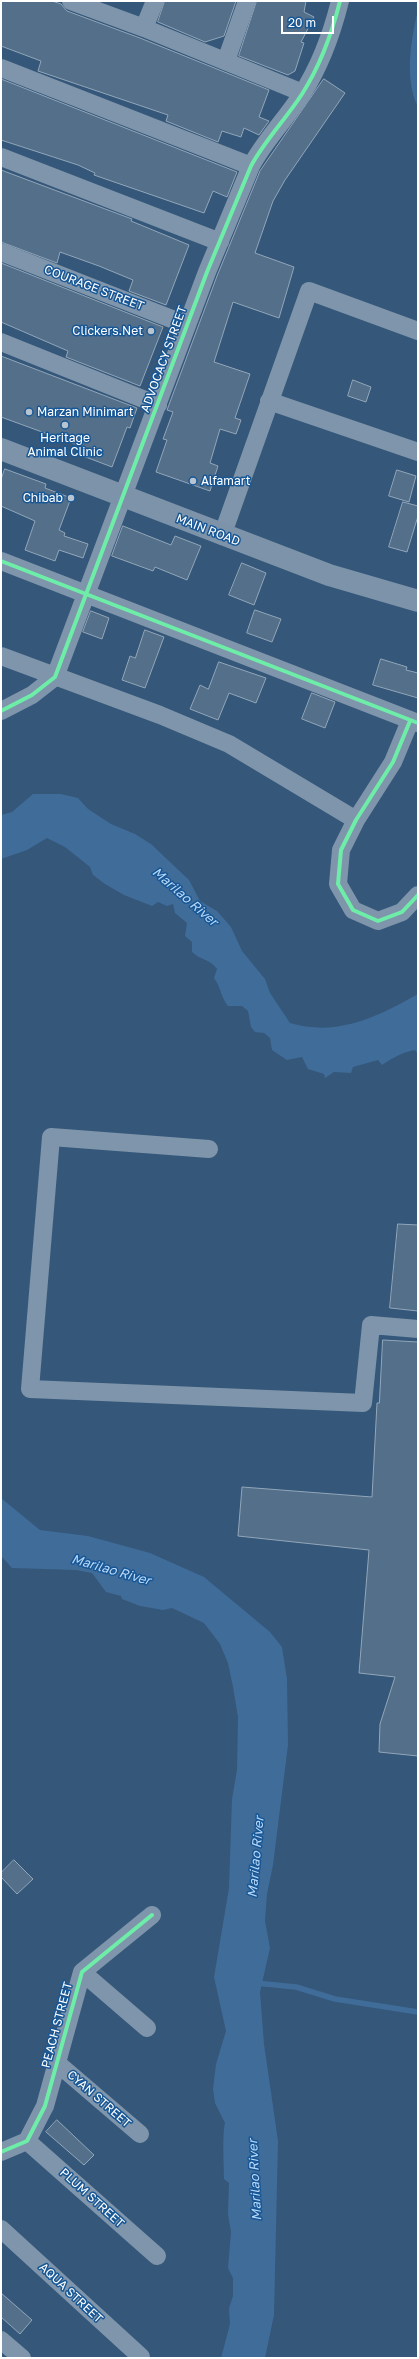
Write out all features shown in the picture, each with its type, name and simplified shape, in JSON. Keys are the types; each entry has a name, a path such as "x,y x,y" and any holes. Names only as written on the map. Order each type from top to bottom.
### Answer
{"main road":[{"name":"MAIN ROAD","path":"1,449 222,536 329,575 418,601"}],"street":[{"path":"71,1 144,28 303,93"},
{"path":"144,28 154,1"},
{"path":"226,61 247,1"},
{"name":"ADVOCACY STREET","path":"55,677 187,325 251,166 258,153 303,93 317,66 330,34 340,1"},
{"path":"1,68 251,166"},
{"path":"1,157 220,242"},
{"name":"COURAGE STREET","path":"1,252 187,325"},
{"path":"222,536 308,291 418,331"},
{"path":"1,342 158,405"},
{"path":"269,402 418,452"},
{"path":"1,561 414,722 393,762 356,820 341,850 338,884 353,910 378,921 402,912 418,895"},
{"path":"1,656 160,715 229,744 356,820"},
{"path":"1,711 32,695 55,677"},
{"path":"209,1149 51,1137 30,1389 363,1403 371,1325 418,1329"},
{"name":"PEACH STREET","path":"27,2141 45,2106 82,1972 152,1915"},
{"path":"82,1972 148,2028"},
{"name":"CYAN STREET","path":"57,2063 140,2134"},
{"path":"1,2152 27,2141"},
{"name":"PLUM STREET","path":"27,2141 157,2256"},
{"name":"AQUA STREET","path":"1,2229 141,2357"},
{"path":"1,2340 22,2358"}],"water":[{"path":"418,10 418,107 411,84 410,59 413,33"},
{"name":"Marilao River","path":"33,794 61,794 78,798 88,809 111,824 135,834 151,844 189,880 200,901 217,911 231,927 242,951 265,979 270,993 290,1023 307,1027 324,1028 340,1026 372,1017 418,994 418,1055 415,1050 406,1052 382,1065 378,1060 353,1067 351,1073 334,1072 325,1078 324,1074 308,1069 302,1057 287,1060 272,1050 270,1038 264,1033 255,1032 251,1027 248,1011 242,1006 228,1006 214,978 217,969 211,963 198,957 192,952 192,942 185,936 187,923 175,913 173,904 167,906 158,902 152,906 124,895 93,875 90,867 65,847 47,838 27,850 1,859 1,815 12,812"},
{"name":"Marilao River","path":"1,1498 40,1530 88,1536 150,1553 204,1577 270,1632 282,1647 287,1679 288,1745 273,1865 267,1894 265,1921 270,1948 260,1992 264,2044 278,2141 274,2315 265,2358 221,2358 230,2324 229,2308 233,2296 233,2278 228,2268 231,2232 228,2214 229,2183 224,2179 223,2142 225,2123 215,2103 213,2089 216,2064 226,2031 214,1977 229,1888 232,1799 237,1770 238,1717 228,1663 220,1644 204,1623 172,1608 163,1610 140,1606 122,1599 121,1596 106,1592 92,1573 76,1570 12,1568 1,1556"}],"building":[{"path":"1,1 52,1 61,4 67,11 140,38 269,90 259,117 269,121 259,135 244,128 241,137 222,131 218,142 166,121 168,115 38,71 41,61 1,46"},
{"path":"165,1 236,1 224,36 205,42 158,22"},
{"path":"257,1 306,1 304,12 314,17 301,42 304,43 295,71 288,75 239,56"},
{"path":"1,79 237,172 227,197 213,191 204,213 94,175 95,173 78,165 1,140"},
{"path":"324,79 345,93 285,180 273,201 255,253 294,267 279,318 233,302 214,362 250,374 235,418 241,420 236,434 220,429 210,463 218,466 210,491 156,472 167,440 163,439 173,412 167,410 217,276 260,171"},
{"path":"1,170 132,219 131,221 189,245 166,305 129,291 133,280 99,266 60,252 57,263 1,242"},
{"path":"1,263 163,327 140,386 66,357 68,351 1,322"},
{"path":"1,356 137,408 130,428 127,427 112,467 83,456 86,448 1,417"},
{"path":"353,380 371,387 366,402 348,396"},
{"path":"5,469 46,484 45,488 71,498 59,530 65,533 64,536 88,544 83,558 59,550 55,561 25,550 35,521 1,506 1,480"},
{"path":"397,470 416,476 409,502 389,496"},
{"path":"403,502 418,506 418,516 407,552 389,547"},
{"path":"123,526 171,545 175,536 201,546 187,580 155,567 153,571 112,556"},
{"path":"242,563 266,573 254,605 229,595"},
{"path":"255,610 281,619 272,642 247,633"},
{"path":"91,611 109,618 102,639 83,632"},
{"path":"145,630 164,637 145,688 122,680 130,656 135,658"},
{"path":"381,659 407,667 406,670 418,673 418,698 373,685"},
{"path":"219,662 266,678 256,703 229,693 218,720 190,709 200,685 208,689"},
{"path":"312,693 335,702 325,728 302,719"},
{"path":"398,1224 418,1225 418,1311 390,1308"},
{"path":"383,1340 418,1342 418,1756 379,1752 380,1724 395,1677 359,1673 369,1550 238,1536 242,1487 372,1497 377,1403 379,1403"},
{"path":"14,1860 33,1879 17,1894 1,1877 1,1873"},
{"path":"57,2120 94,2155 84,2165 46,2132"},
{"path":"1,2293 32,2320 20,2334 1,2317"}],"waterway":[{"path":"255,1983 296,1987 335,1999 418,2012"}],"cycle path":[{"path":"1,711 32,695 55,677 207,272 251,166 263,147 296,103 314,72 325,49 340,1"},
{"path":"1,561 418,723"},
{"path":"410,721 393,762 356,820 341,850 338,884 353,910 378,921 402,912 418,895"},
{"path":"1,2152 27,2141 45,2106 82,1972 152,1915"}],"place":[{"name":"Clickers.Net","path":"151,331"},
{"name":"Marzan Minimart","path":"29,412"},
{"name":"Heritage Animal Clinic","path":"65,425"},
{"name":"Alfamart","path":"193,481"},
{"name":"Chibab","path":"71,498"}]}
